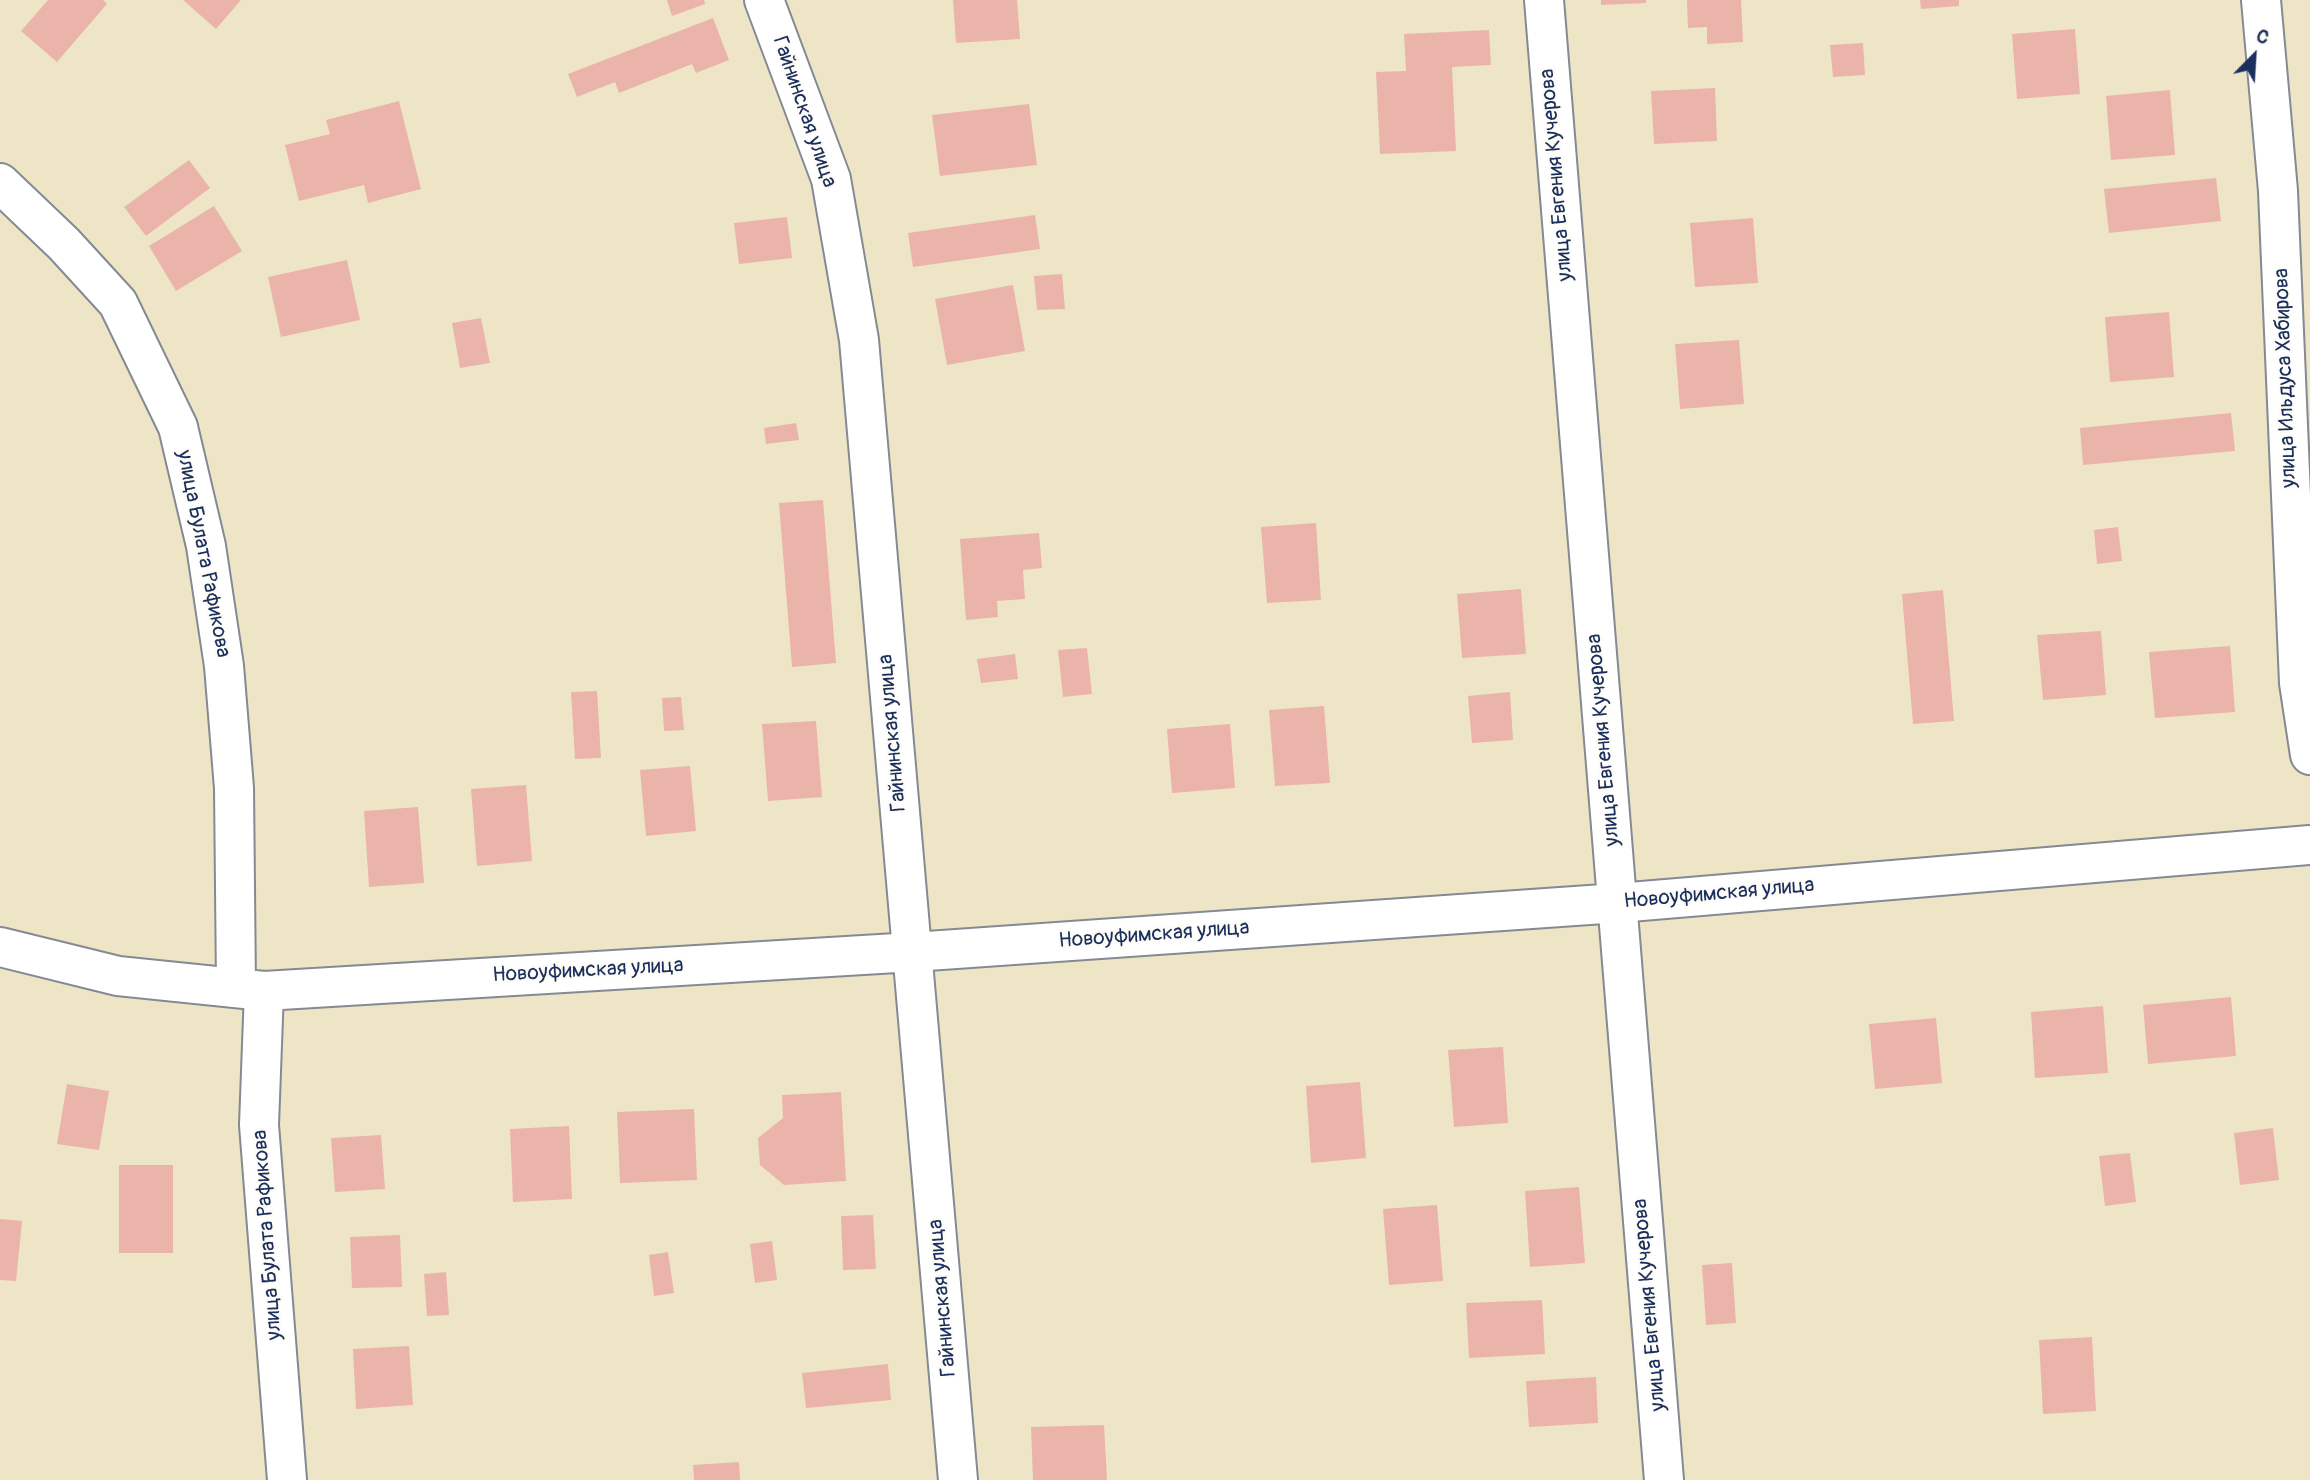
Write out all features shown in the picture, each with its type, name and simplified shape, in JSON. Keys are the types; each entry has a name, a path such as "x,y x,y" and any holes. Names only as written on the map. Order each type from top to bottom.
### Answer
{"street":[{"name":"Гайнинская улица","path":"764,0 831,179 859,341 958,1480"},
{"name":"улица Евгения Кучерова","path":"1544,0 1664,1480"},
{"name":"улица Ильдуса Хабирова","path":"2261,0 2278,191 2299,683 2310,755"},
{"name":"улица Булата Рафикова","path":"0,183 64,244 118,303 178,428 206,546 224,666 287,1480"},
{"name":"Новоуфимская улица","path":"0,947 118,976 250,989 912,952 1618,903 2310,845"}],"building":[{"path":"48,0 103,0 107,4 57,62 21,31"},
{"path":"183,0 241,0 216,29"},
{"path":"667,0 704,0 705,4 672,16"},
{"path":"953,0 1017,0 1020,39 956,43"},
{"path":"1601,0 1646,0 1646,3 1601,5"},
{"path":"1687,0 1741,0 1743,42 1707,44 1707,27 1688,28"},
{"path":"1920,0 1959,0 1959,6 1921,9"},
{"path":"713,18 729,60 696,73 692,64 619,93 615,82 577,97 568,74"},
{"path":"2075,29 2080,94 2017,99 2012,34"},
{"path":"1489,30 1491,65 1452,67 1456,151 1380,154 1376,72 1406,71 1404,34"},
{"path":"1863,43 1865,75 1833,77 1830,45"},
{"path":"1715,88 1717,141 1654,144 1651,91"},
{"path":"2170,90 2175,155 2111,160 2106,96"},
{"path":"399,101 421,189 368,203 364,185 299,201 285,145 330,134 326,120"},
{"path":"1029,104 1037,165 940,176 932,115"},
{"path":"189,160 210,188 146,236 124,207"},
{"path":"2216,178 2221,221 2109,233 2104,189"},
{"path":"214,206 242,251 176,291 149,246"},
{"path":"1035,215 1040,249 913,267 908,233"},
{"path":"787,217 792,258 739,264 734,223"},
{"path":"1753,218 1758,283 1695,287 1690,223"},
{"path":"347,260 360,320 281,337 268,277"},
{"path":"1062,274 1065,309 1037,310 1034,276"},
{"path":"1013,285 1025,351 947,365 935,299"},
{"path":"2169,312 2174,377 2110,382 2105,317"},
{"path":"481,318 490,363 460,368 452,323"},
{"path":"1739,340 1744,404 1680,409 1675,344"},
{"path":"2231,413 2235,451 2083,465 2080,428"},
{"path":"796,423 799,440 766,444 764,428"},
{"path":"823,500 836,663 792,667 779,503"},
{"path":"1316,523 1321,600 1267,603 1261,527"},
{"path":"2118,527 2122,561 2097,564 2094,530"},
{"path":"1039,533 1042,568 1023,570 1025,599 997,601 998,617 966,620 960,539"},
{"path":"1521,589 1526,654 1462,658 1457,594"},
{"path":"1943,590 1954,721 1913,724 1902,594"},
{"path":"2101,631 2106,695 2043,700 2037,635"},
{"path":"2230,646 2235,712 2155,718 2149,652"},
{"path":"1087,648 1092,694 1063,697 1058,650"},
{"path":"1015,654 1018,679 981,683 977,659"},
{"path":"597,691 601,758 575,759 571,692"},
{"path":"1510,692 1513,740 1472,743 1468,696"},
{"path":"681,697 684,730 664,731 662,698"},
{"path":"1324,706 1330,783 1275,786 1269,710"},
{"path":"816,721 822,797 768,801 762,724"},
{"path":"1230,724 1235,788 1172,793 1167,729"},
{"path":"690,766 696,831 646,836 640,770"},
{"path":"526,785 532,861 477,866 471,789"},
{"path":"418,807 424,883 369,887 364,811"},
{"path":"2231,997 2236,1056 2148,1064 2143,1005"},
{"path":"2103,1006 2108,1073 2035,1078 2031,1012"},
{"path":"1936,1018 1942,1083 1875,1089 1869,1024"},
{"path":"1503,1047 1508,1123 1454,1127 1448,1050"},
{"path":"1360,1082 1366,1158 1311,1163 1306,1086"},
{"path":"67,1084 109,1091 99,1150 57,1144"},
{"path":"841,1092 846,1181 784,1185 760,1165 758,1138 783,1118 782,1095"},
{"path":"694,1109 697,1180 620,1183 617,1112"},
{"path":"569,1126 572,1199 513,1202 510,1129"},
{"path":"2273,1128 2279,1180 2240,1185 2234,1133"},
{"path":"381,1135 385,1189 335,1192 331,1138"},
{"path":"2130,1153 2136,1202 2105,1206 2099,1156"},
{"path":"119,1165 173,1165 173,1253 119,1253"},
{"path":"1579,1187 1585,1263 1530,1267 1525,1191"},
{"path":"1437,1205 1443,1281 1389,1285 1383,1209"},
{"path":"873,1215 876,1269 843,1270 841,1216"},
{"path":"0,1219 22,1221 16,1281 0,1280"},
{"path":"400,1235 402,1287 352,1288 350,1237"},
{"path":"772,1241 777,1280 755,1283 750,1244"},
{"path":"668,1252 674,1293 654,1296 649,1255"},
{"path":"1732,1263 1736,1323 1706,1325 1702,1265"},
{"path":"446,1272 449,1315 427,1316 424,1274"},
{"path":"1542,1300 1545,1354 1469,1358 1466,1303"},
{"path":"2092,1337 2096,1411 2043,1414 2039,1340"},
{"path":"409,1346 413,1405 356,1409 353,1349"},
{"path":"888,1364 891,1400 806,1408 802,1373"},
{"path":"1596,1377 1598,1423 1529,1427 1526,1381"},
{"path":"1104,1425 1107,1480 1033,1480 1031,1427"},
{"path":"739,1462 740,1480 694,1480 693,1465"}]}
